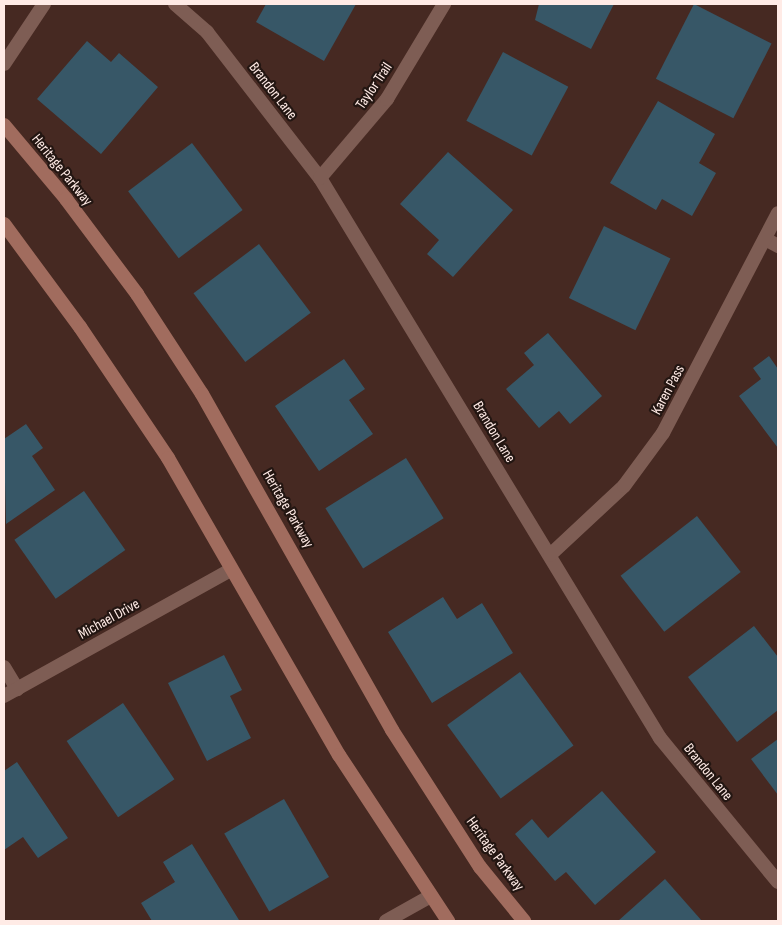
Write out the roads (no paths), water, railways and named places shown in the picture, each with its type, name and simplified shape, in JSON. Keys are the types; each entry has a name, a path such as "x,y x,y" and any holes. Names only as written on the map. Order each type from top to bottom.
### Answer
{"main road":[{"name":"Heritage Parkway","path":"4,125 78,214 197,385 392,730 480,867 524,921"},
{"path":"4,224 80,327 168,458 230,570 339,756 430,897 448,921"}],"street":[{"path":"4,64 44,4"},
{"name":"Brandon Lane","path":"175,4 207,32 320,178 660,738 778,882"},
{"name":"Taylor Trail","path":"320,178 387,99 444,4"},
{"name":"Karen Pass","path":"550,555 624,486 664,433 778,213"},
{"path":"765,239 778,246"},
{"name":"Michael Drive","path":"4,696 230,570"},
{"path":"4,667 17,689"},
{"path":"386,921 430,897"}]}
